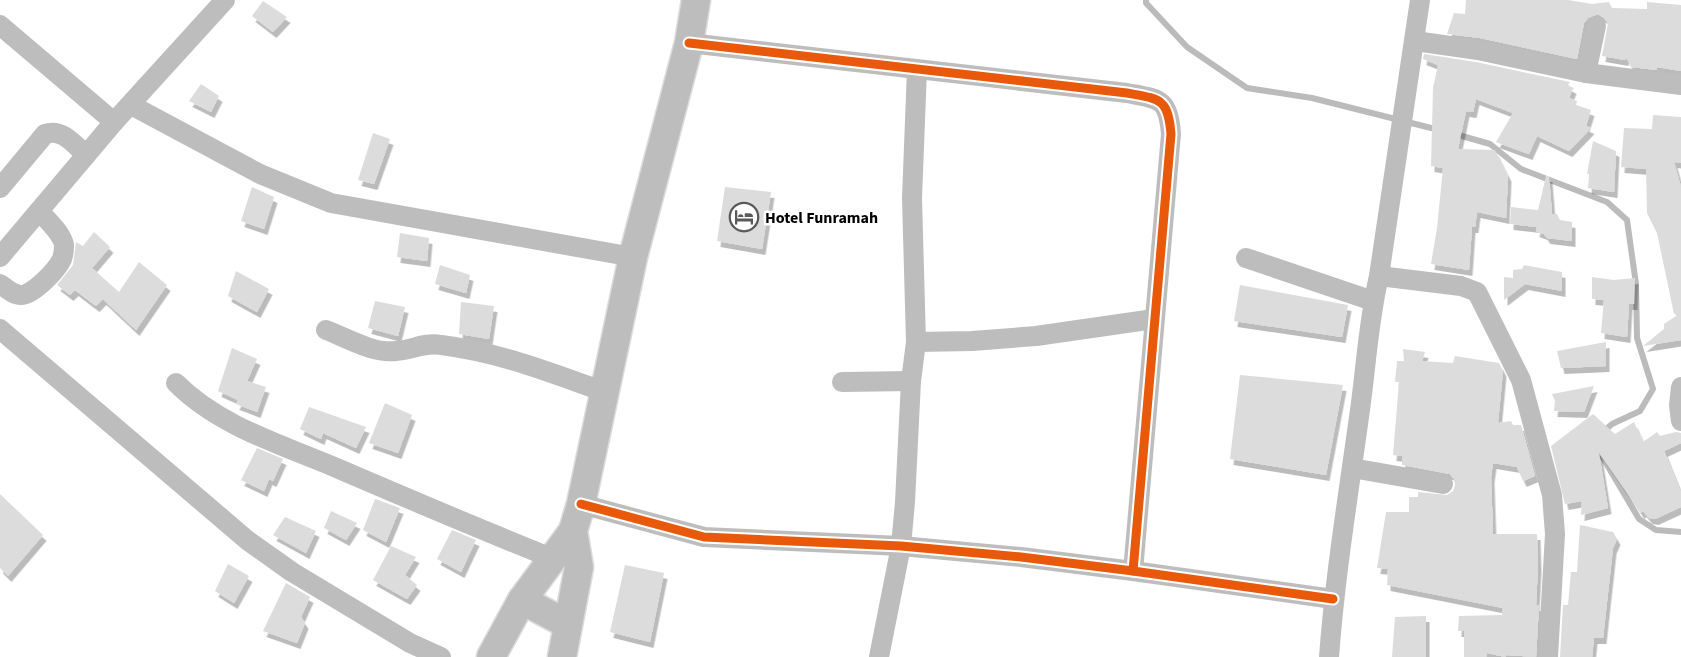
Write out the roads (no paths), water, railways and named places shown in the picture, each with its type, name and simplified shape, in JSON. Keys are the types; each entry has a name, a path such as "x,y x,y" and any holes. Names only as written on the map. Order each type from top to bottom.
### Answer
{"highway":[{"path":"562,657 579,567 577,517 633,257 689,43 696,0"},
{"path":"491,657 522,600 554,559 577,517"},
{"path":"522,600 567,624"}],"street":[{"path":"0,257 114,122 225,0"},
{"path":"1329,657 1333,599 1373,301 1379,276 1420,0"},
{"path":"0,25 114,122"},
{"path":"1586,73 1596,26"},
{"path":"1414,41 1478,50 1586,73 1681,86"},
{"path":"689,43 1127,93 1151,97 1164,105 1169,116 1171,134 1133,571"},
{"path":"879,657 901,546 911,381 916,342 912,198 916,69"},
{"path":"131,105 260,174 331,203 633,257"},
{"path":"0,188 45,134 54,131 63,135 86,155"},
{"path":"0,284 20,295 31,292 44,281 62,258 64,245 62,238 39,211"},
{"path":"1246,258 1373,301"},
{"path":"1379,276 1461,286 1477,292 1521,381 1552,495 1556,534 1548,657"},
{"path":"916,342 1036,336 1154,319"},
{"path":"0,329 247,540 292,572 410,643 441,657"},
{"path":"326,330 380,351 397,351 425,344 507,357 605,392"},
{"path":"842,382 911,381"},
{"path":"176,383 188,395 212,412 272,443 554,559"},
{"path":"1681,387 1679,405 1681,421"},
{"path":"1352,468 1443,484"},
{"path":"577,517 704,537 901,546 1133,571 1333,599"}],"waterway":[{"path":"1146,0 1146,3 1187,47 1247,88 1312,98 1439,130"},
{"path":"1455,134 1490,144 1521,169 1607,202 1627,220 1636,284 1637,338 1653,389 1640,411 1612,424 1602,433"},
{"path":"1600,453 1639,519 1656,530 1681,532"}],"place":[{"name":"Hotel Funramah","path":"744,217"}]}
